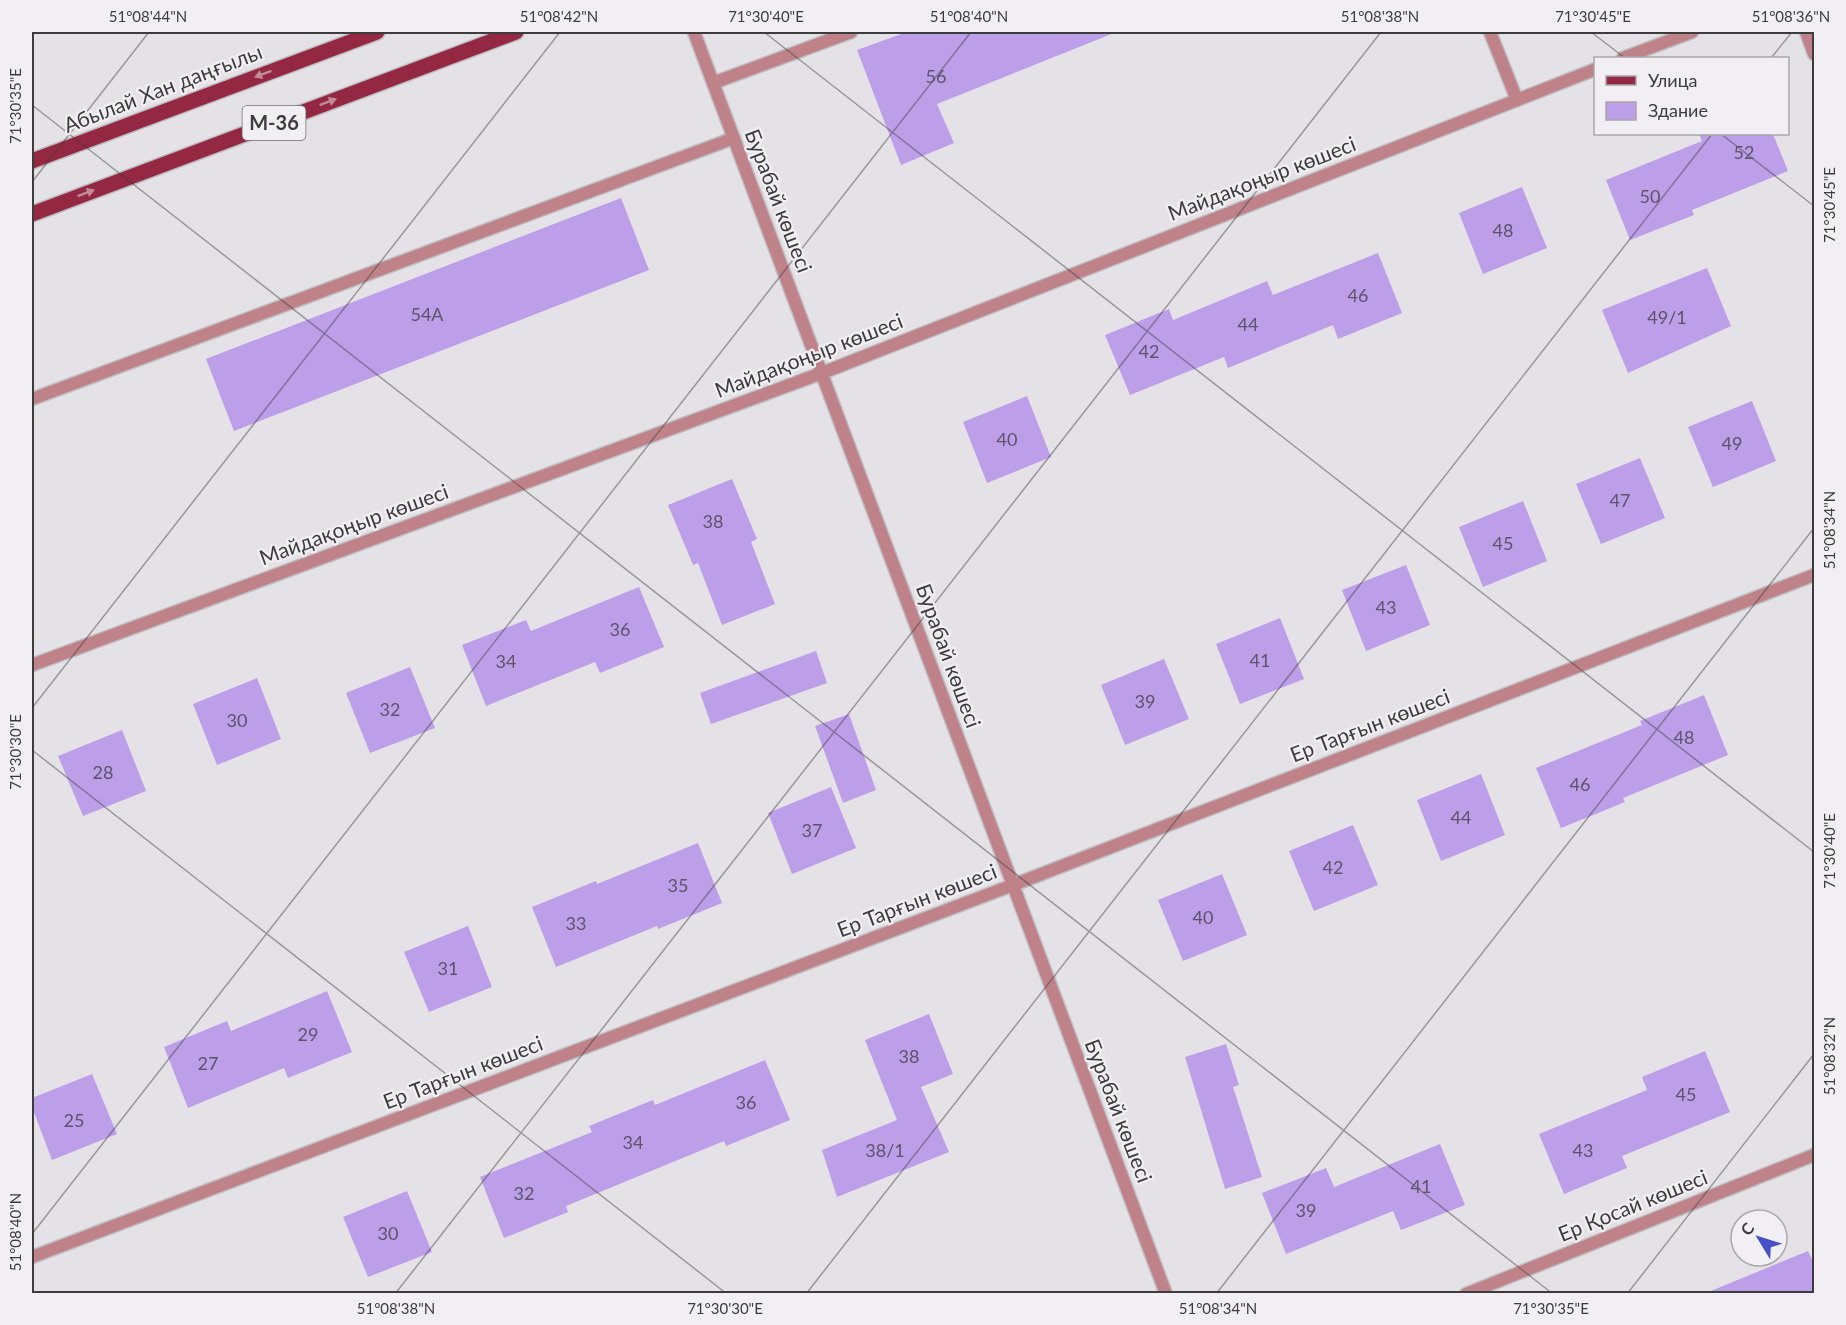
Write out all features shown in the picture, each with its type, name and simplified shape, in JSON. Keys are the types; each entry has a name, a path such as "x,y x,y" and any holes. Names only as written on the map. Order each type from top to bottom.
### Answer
{"main road":[{"name":"Абылай Хан даңғылы","path":"32,161 377,32"},
{"name":"M-36","path":"32,214 516,32"}],"street":[{"name":"Бурабай көшесі","path":"694,32 1166,1293"},
{"path":"713,83 851,32"},
{"path":"1490,32 1516,100"},
{"path":"1626,57 1692,32"},
{"path":"1806,32 1815,54"},
{"name":"Майдақоңыр көшесі","path":"32,665 822,373 1594,70"},
{"path":"32,399 734,138"},
{"name":"Ер Тарғын көшесі","path":"32,1257 1013,885 1815,575"},
{"name":"Ер Қосай көшесі","path":"1466,1293 1815,1155"}],"building":[{"path":"907,32 1114,33 937,104 954,143 901,165 857,50"},
{"path":"1699,135 1773,135 1788,171 1692,210 1694,215 1630,240 1606,180 1702,141"},
{"path":"1522,187 1547,248 1483,274 1459,213"},
{"path":"621,198 649,270 234,431 206,359"},
{"path":"1378,253 1402,313 1338,339 1333,325 1228,368 1224,357 1130,395 1105,335 1169,309 1173,320 1267,281 1273,295"},
{"path":"1707,268 1731,326 1628,373 1602,310"},
{"path":"1027,396 1051,457 987,483 963,422"},
{"path":"1752,401 1776,461 1713,487 1688,427"},
{"path":"1640,458 1665,518 1601,544 1576,484"},
{"path":"732,479 757,539 751,542 775,604 722,625 698,563 693,565 668,505"},
{"path":"1523,501 1547,561 1483,587 1459,527"},
{"path":"1406,565 1430,625 1366,651 1342,590"},
{"path":"639,587 664,647 600,673 595,662 486,706 462,645 526,620 531,631"},
{"path":"1280,618 1304,679 1240,704 1216,644"},
{"path":"816,651 827,683 711,724 700,693"},
{"path":"1164,659 1189,719 1125,745 1101,685"},
{"path":"410,667 435,728 370,753 346,693"},
{"path":"257,678 281,739 217,765 193,704"},
{"path":"1704,695 1728,755 1623,798 1625,802 1561,828 1536,768 1642,725 1640,721"},
{"path":"849,714 876,790 843,803 815,726"},
{"path":"122,730 146,791 83,816 58,756"},
{"path":"1481,774 1505,835 1441,861 1417,800"},
{"path":"831,787 856,848 792,874 768,813"},
{"path":"1353,825 1378,885 1314,911 1289,851"},
{"path":"698,843 722,903 658,929 657,926 556,967 532,907 596,881 597,884"},
{"path":"1222,874 1247,935 1183,961 1158,900"},
{"path":"468,926 492,987 429,1012 404,952"},
{"path":"327,991 352,1052 288,1078 284,1068 188,1108 164,1047 227,1021 231,1031"},
{"path":"929,1014 953,1074 921,1087 949,1152 837,1197 822,1150 897,1120 865,1040"},
{"path":"1226,1044 1239,1085 1233,1087 1262,1177 1225,1189 1185,1057"},
{"path":"1705,1051 1730,1112 1622,1156 1627,1168 1564,1194 1539,1134 1647,1090 1642,1077"},
{"path":"765,1060 790,1120 726,1146 724,1141 566,1206 568,1212 504,1238 480,1177 592,1132 589,1126 653,1100 655,1105"},
{"path":"92,1074 117,1134 52,1160 32,1107 32,1098"},
{"path":"1440,1144 1465,1205 1401,1230 1393,1211 1286,1254 1262,1193 1326,1168 1334,1187"},
{"path":"407,1191 432,1252 368,1277 343,1217"},
{"path":"1808,1251 1815,1266 1815,1293 1706,1293 1767,1268 1789,1268 1789,1259"}]}
